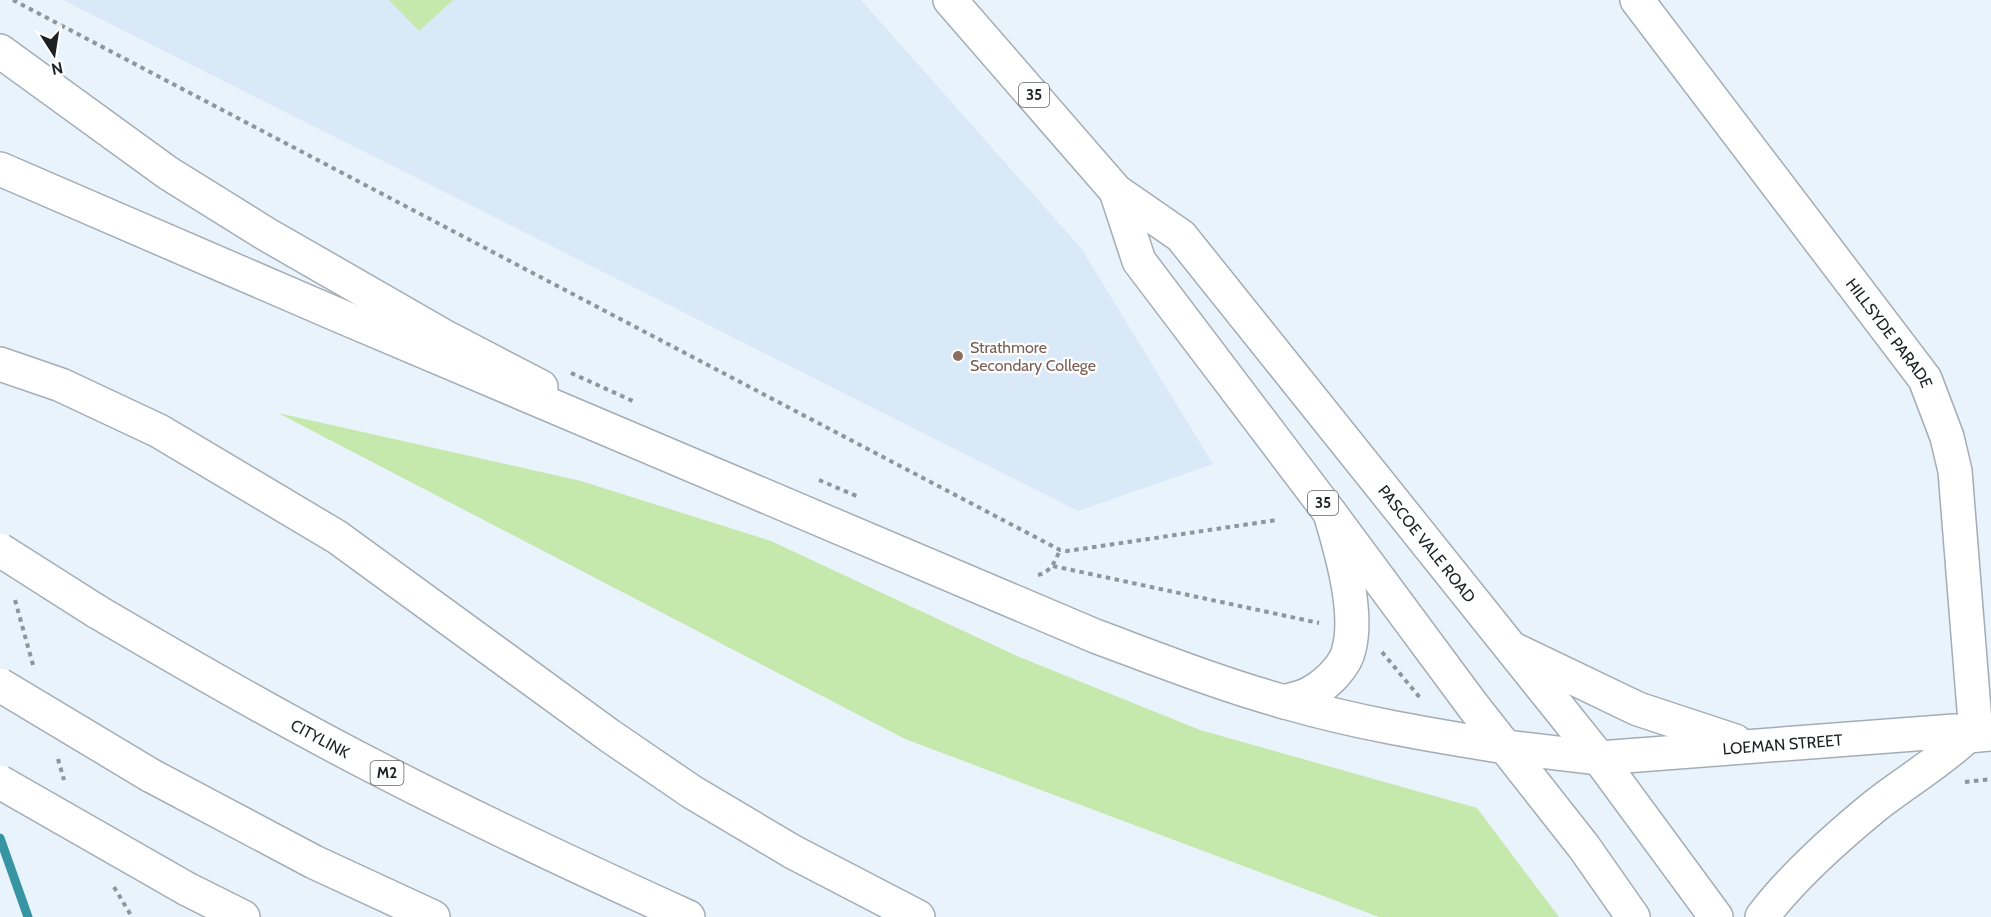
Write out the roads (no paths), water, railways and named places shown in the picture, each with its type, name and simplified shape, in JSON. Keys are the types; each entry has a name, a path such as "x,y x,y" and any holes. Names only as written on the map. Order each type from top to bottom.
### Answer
{"main road":[{"name":"PASCOE VALE ROAD","path":"950,0 1116,191 1181,236 1599,758 1716,917"},
{"name":"HILLSYDE PARADE","path":"1637,0 1925,379 1947,437 1955,471 1978,735"},
{"path":"0,51 168,172 266,234 447,338 697,468"},
{"path":"0,169 697,468"},
{"name":"PASCOE VALE ROAD","path":"1116,191 1139,261 1505,747 1584,847 1633,917"},
{"path":"0,364 61,385 159,431 337,537 601,729 692,792 793,852 918,917"},
{"name":"LOEMAN STREET","path":"697,468 1095,636 1284,702 1368,723 1505,747 1599,758 1954,731 1978,735"},
{"path":"1284,702 1313,692 1330,679 1349,650 1351,615 1343,558 1330,513"},
{"name":"CITYLINK","path":"0,550 96,611 220,684 368,764 511,835 688,917"},
{"path":"1513,649 1638,709 1747,746"},
{"path":"0,685 150,775 314,862 432,917"},
{"path":"1762,917 1819,856 1875,806 1947,754 1978,735"},
{"path":"0,782 187,889 243,917"}],"waterway":[{"path":"0,838 28,917"}],"place":[{"name":"Strathmore Secondary College","path":"958,356"}]}
